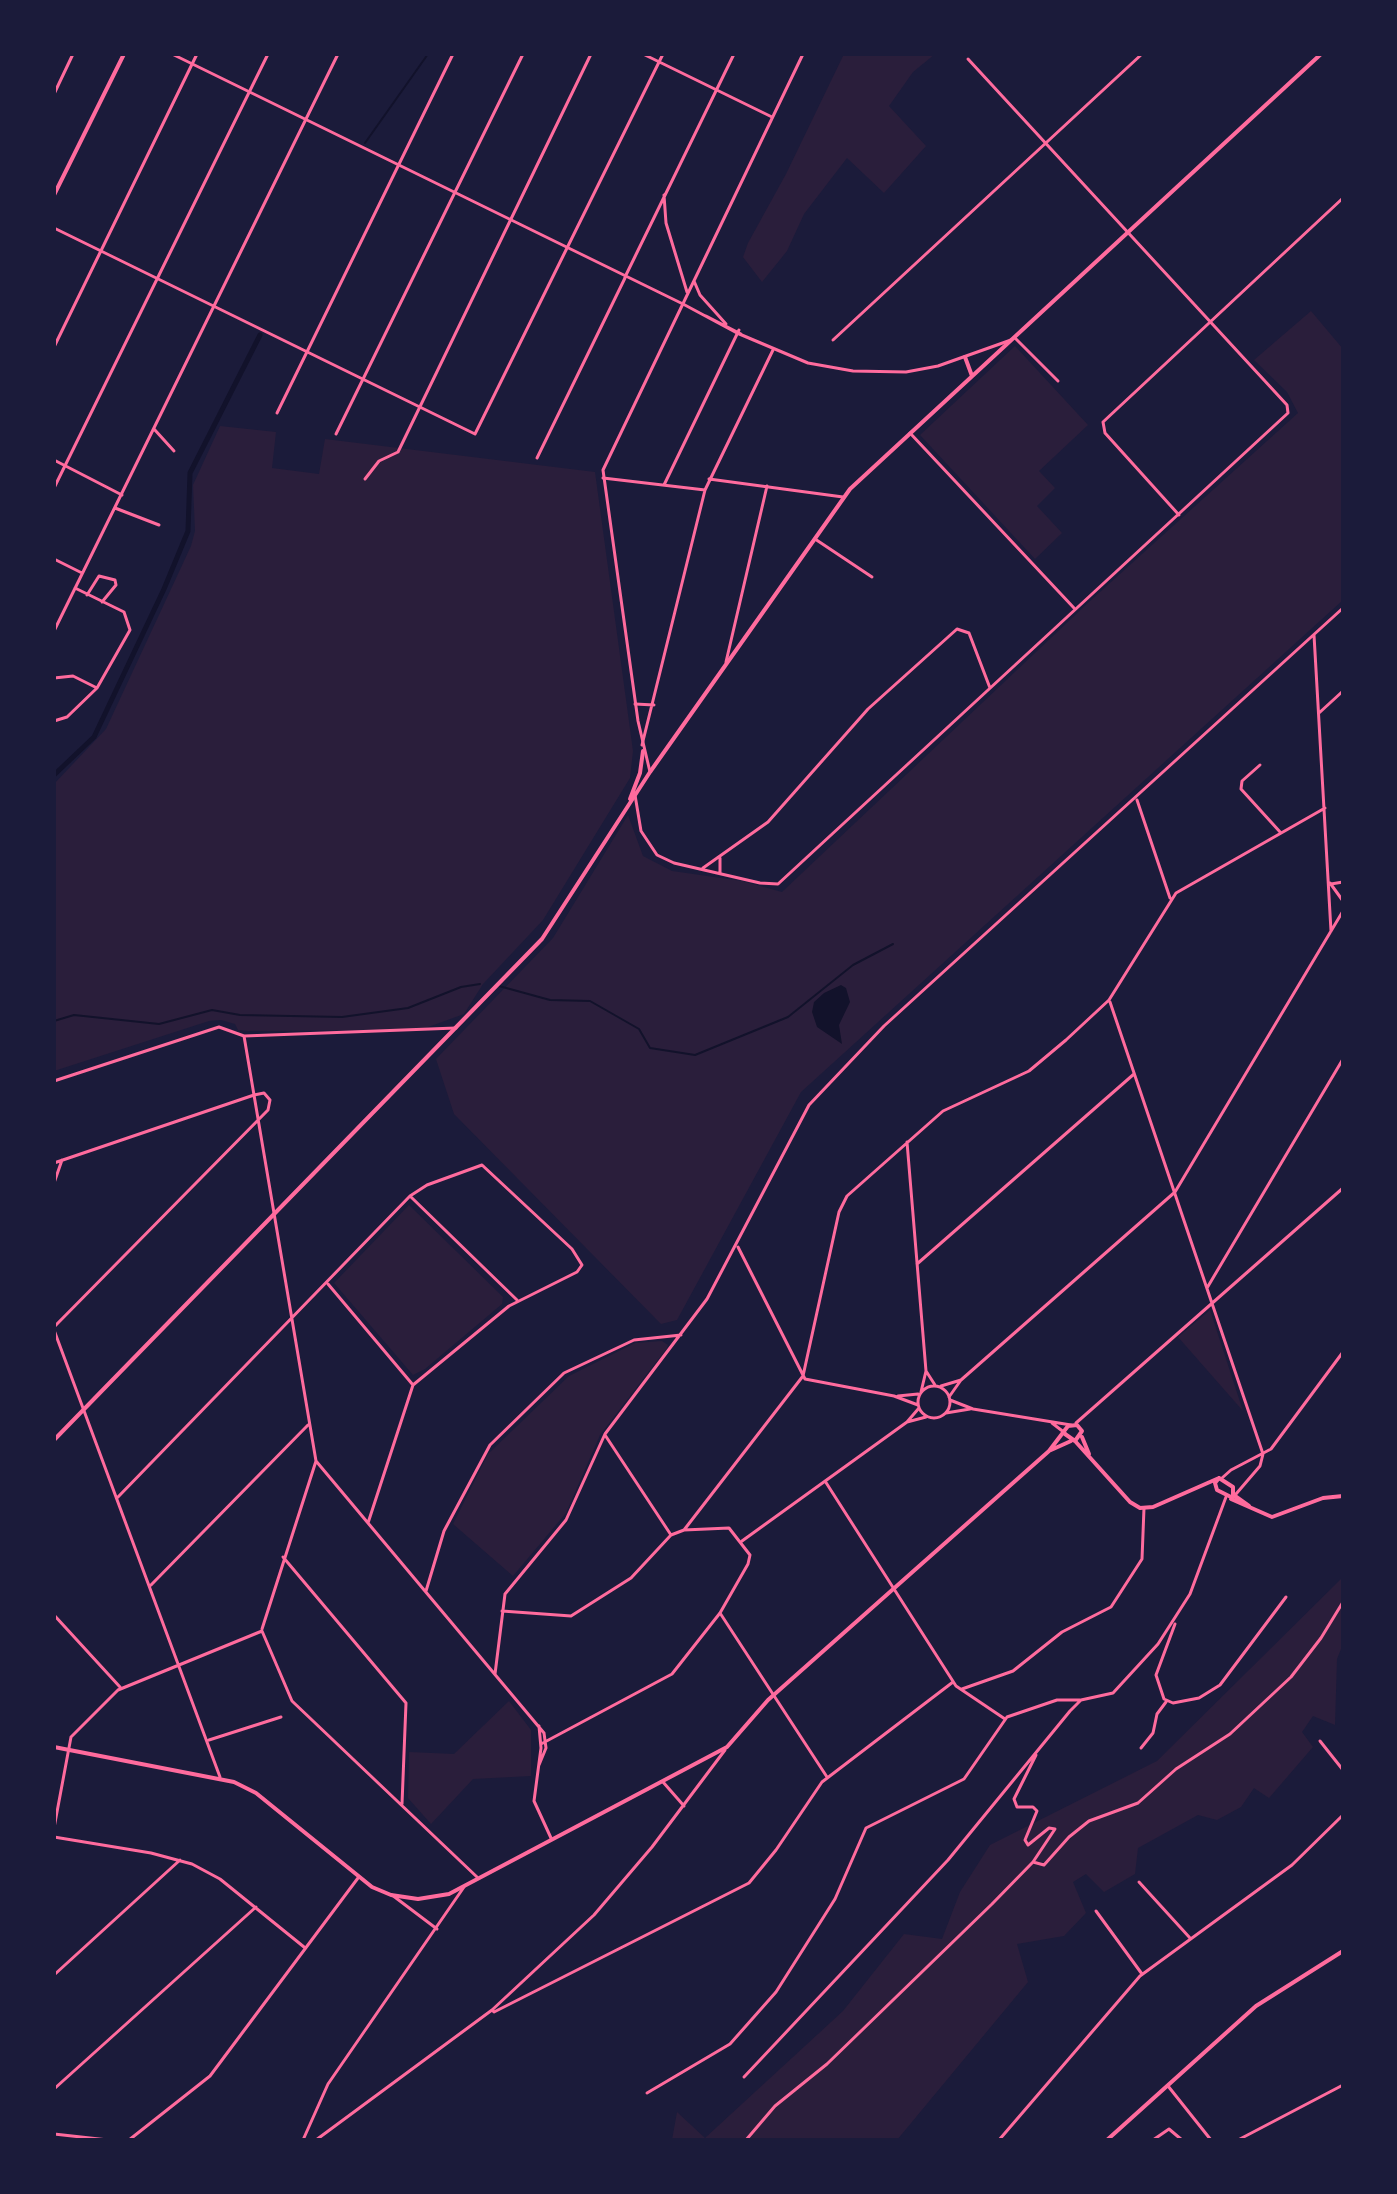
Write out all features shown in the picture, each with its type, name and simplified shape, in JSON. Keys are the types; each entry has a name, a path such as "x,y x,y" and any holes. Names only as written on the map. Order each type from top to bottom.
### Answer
{"main road":[{"path":"54,195 124,54"},
{"path":"54,1440 542,939 650,772 843,497 1321,54"},
{"path":"965,357 972,376"},
{"path":"626,809 640,773 642,748"},
{"path":"54,1747 220,1777 256,1793 358,1878 391,1895 424,1899 464,1887 727,1747 774,1695 1049,1451 1073,1424 1081,1428 1090,1456"},
{"path":"1065,1433 1090,1456 1130,1502 1144,1508 1220,1478 1231,1484 1232,1497"},
{"path":"1049,1451 1082,1436"},
{"path":"1219,1492 1215,1485 1220,1478"},
{"path":"1201,1484 1254,1510 1279,1516 1323,1498 1343,1496"},
{"path":"1109,2139 1256,2006 1343,1951"}],"street":[{"path":"54,94 73,54"},
{"path":"172,54 773,350 808,363 872,373 924,369 1015,338 1058,381"},
{"path":"54,347 197,54"},
{"path":"54,488 268,54"},
{"path":"54,631 338,54"},
{"path":"277,413 453,54"},
{"path":"336,434 523,54"},
{"path":"365,479 379,461 396,454 404,439 591,54"},
{"path":"643,54 772,117"},
{"path":"54,228 475,434 663,54"},
{"path":"537,458 734,54"},
{"path":"650,772 642,748 603,478 606,461 803,54"},
{"path":"833,340 1142,54"},
{"path":"635,795 638,823 652,850 674,863 775,885 788,877 1074,608 1286,416 1287,405 1208,323 968,59"},
{"path":"664,195 666,223 684,275 687,296"},
{"path":"1179,515 1105,433 1102,425 1343,198"},
{"path":"684,275 698,273"},
{"path":"694,281 700,295 726,324"},
{"path":"706,316 739,332"},
{"path":"664,485 739,332"},
{"path":"642,748 705,490 773,350"},
{"path":"154,429 174,451"},
{"path":"910,433 1074,608"},
{"path":"54,460 122,495"},
{"path":"603,478 705,490"},
{"path":"709,479 843,497"},
{"path":"725,666 767,486"},
{"path":"115,508 159,525"},
{"path":"814,538 872,577"},
{"path":"54,559 82,573"},
{"path":"87,595 99,576 115,580 116,585 102,602"},
{"path":"54,721 67,717 97,688 130,630 124,612 75,588"},
{"path":"495,1674 502,1611 508,1589 566,1520 605,1434 707,1299 803,1113 826,1083 884,1026 1343,608"},
{"path":"703,868 768,822 868,709 960,628 966,629 972,639 990,688"},
{"path":"1314,635 1331,932"},
{"path":"54,678 73,676 97,688"},
{"path":"1319,713 1343,691"},
{"path":"635,704 654,705"},
{"path":"1260,765 1242,781 1241,789 1281,833"},
{"path":"1136,798 1170,898"},
{"path":"684,1530 803,1376 843,1201 949,1107 1035,1067 1109,1000 1170,898 1325,808"},
{"path":"720,858 720,873"},
{"path":"1329,882 1343,882"},
{"path":"1329,882 1343,901"},
{"path":"946,1413 950,1398 961,1380 1175,1192 1343,911"},
{"path":"1109,1000 1263,1454 1263,1462"},
{"path":"54,1081 219,1027 244,1036 457,1028"},
{"path":"244,1036 316,1461 539,1726 547,1742 539,1765"},
{"path":"1207,1288 1343,1059"},
{"path":"917,1264 1134,1073"},
{"path":"54,1163 254,1095 264,1093 271,1103 54,1328 220,1777"},
{"path":"742,1541 907,1422 918,1407 926,1371 907,1142"},
{"path":"54,1183 62,1160"},
{"path":"118,1497 410,1196 427,1185 482,1165 580,1258 582,1265 577,1272 517,1300 413,1385 368,1523"},
{"path":"926,1371 950,1398 973,1409 1073,1424 1090,1414 1343,1188"},
{"path":"410,1196 517,1300"},
{"path":"737,1246 803,1376 815,1383 894,1396 918,1407 926,1417"},
{"path":"327,1283 413,1385"},
{"path":"426,1591 444,1531 490,1445 564,1373 634,1340 681,1335"},
{"path":"1166,1702 1156,1675 1221,1512 1263,1462 1343,1352"},
{"path":"894,1396 920,1393 961,1380"},
{"path":"907,1422 973,1409"},
{"path":"1081,1428 1090,1414"},
{"path":"1050,1422 1065,1433"},
{"path":"150,1586 308,1425"},
{"path":"605,1434 671,1535"},
{"path":"1220,1478 1271,1449"},
{"path":"316,1461 262,1631 292,1701 479,1879"},
{"path":"825,1481 953,1682 960,1690 1005,1719"},
{"path":"960,1690 1013,1671 1064,1630 1112,1606 1142,1559 1144,1508"},
{"path":"502,1611 571,1616 631,1578 671,1535 684,1530 729,1528 742,1541 750,1561 720,1613 670,1676 547,1742 540,1741"},
{"path":"283,1557 408,1705 402,1806"},
{"path":"1141,1748 1152,1736 1157,1712 1166,1702 1190,1700 1220,1685 1286,1597"},
{"path":"1033,1862 1044,1865 1069,1837 1089,1821 1138,1803 1176,1769 1230,1734 1291,1677 1343,1602"},
{"path":"720,1613 827,1778"},
{"path":"54,1615 120,1687"},
{"path":"647,2093 733,2040 778,1990 829,1909 863,1830 964,1779 1005,1719 1057,1700 1081,1700 1113,1693 1176,1621"},
{"path":"54,1828 72,1735 120,1687 262,1631"},
{"path":"493,2011 749,1883 827,1778 953,1682"},
{"path":"744,2077 937,1873 1081,1700"},
{"path":"208,1740 281,1717"},
{"path":"539,1726 539,1765 534,1801 552,1840"},
{"path":"540,1741 546,1736 561,1734"},
{"path":"1320,1741 1343,1770"},
{"path":"746,2140 775,2106 875,2019 1033,1862 1055,1830 1050,1828 1026,1845 1037,1811 1033,1807 1016,1806 1014,1799 1042,1745"},
{"path":"316,2140 493,2011 607,1901 727,1747"},
{"path":"662,1781 684,1806"},
{"path":"999,2140 1142,1974 1292,1865 1343,1815"},
{"path":"54,1837 180,1860 217,1877 305,1948"},
{"path":"54,1975 180,1860"},
{"path":"129,2140 210,2076 358,1878"},
{"path":"1139,1882 1190,1938"},
{"path":"303,2140 328,2084 464,1887"},
{"path":"391,1895 437,1929"},
{"path":"54,2089 256,1907"},
{"path":"1096,1911 1142,1974"},
{"path":"1238,2140 1343,2085"},
{"path":"1168,2086 1211,2140"},
{"path":"1153,2140 1169,2129 1182,2140"},
{"path":"54,2134 108,2140"}],"shaded area":[{"path":"844,54 935,54 913,72 889,106 926,146 884,193 847,158 804,214 787,251 762,282 743,257 748,243 786,174"},
{"path":"1311,311 1343,349 1343,600 801,1092 677,1320 661,1324 454,1114 436,1059 553,938 628,815 643,856 672,871 742,881 782,892 1089,602 1298,413 1287,392 1254,360"},
{"path":"1015,346 1088,425 1039,471 1055,488 1037,506 1062,533 1035,559 920,435"},
{"path":"220,426 276,432 272,468 319,474 325,439 595,472 633,751 630,778 543,920 483,984 464,1014 420,1030 248,1031 238,1030 235,1024 221,1020 209,1021 54,1071 54,784 106,729 191,546 195,531 193,485"},
{"path":"841,985 846,988 850,1002 839,1025 842,1044 817,1027 812,1012 814,1002"},
{"path":"409,1205 503,1297 502,1304 425,1369 413,1375 334,1283"},
{"path":"1210,1310 1243,1411 1178,1337"},
{"path":"662,1341 668,1345 667,1348 600,1435 566,1513 513,1576 453,1524 488,1454 569,1376 635,1343"},
{"path":"1343,1577 1343,1644 1337,1659 1335,1725 1313,1716 1302,1732 1313,1747 1269,1798 1254,1788 1241,1807 1217,1820 1198,1815 1138,1848 1135,1874 1104,1892 1086,1874 1073,1882 1086,1913 1064,1936 1017,1944 1028,1982 897,2140 672,2140 677,2112 705,2138 843,2011 904,1934 942,1939 960,1892 990,1845 1157,1761"},
{"path":"509,1701 531,1730 531,1776 473,1779 431,1824 408,1798 409,1752 454,1754"}],"waterway":[{"path":"365,143 428,54"},
{"path":"54,775 94,737 164,589 188,531 190,473 260,335"},
{"path":"499,986 550,1000 590,1001 639,1029 650,1048 695,1055 788,1017 853,965 893,944"},
{"path":"54,1021 74,1015 159,1024 212,1010 240,1015 342,1017 408,1008 461,987 480,984"}]}
